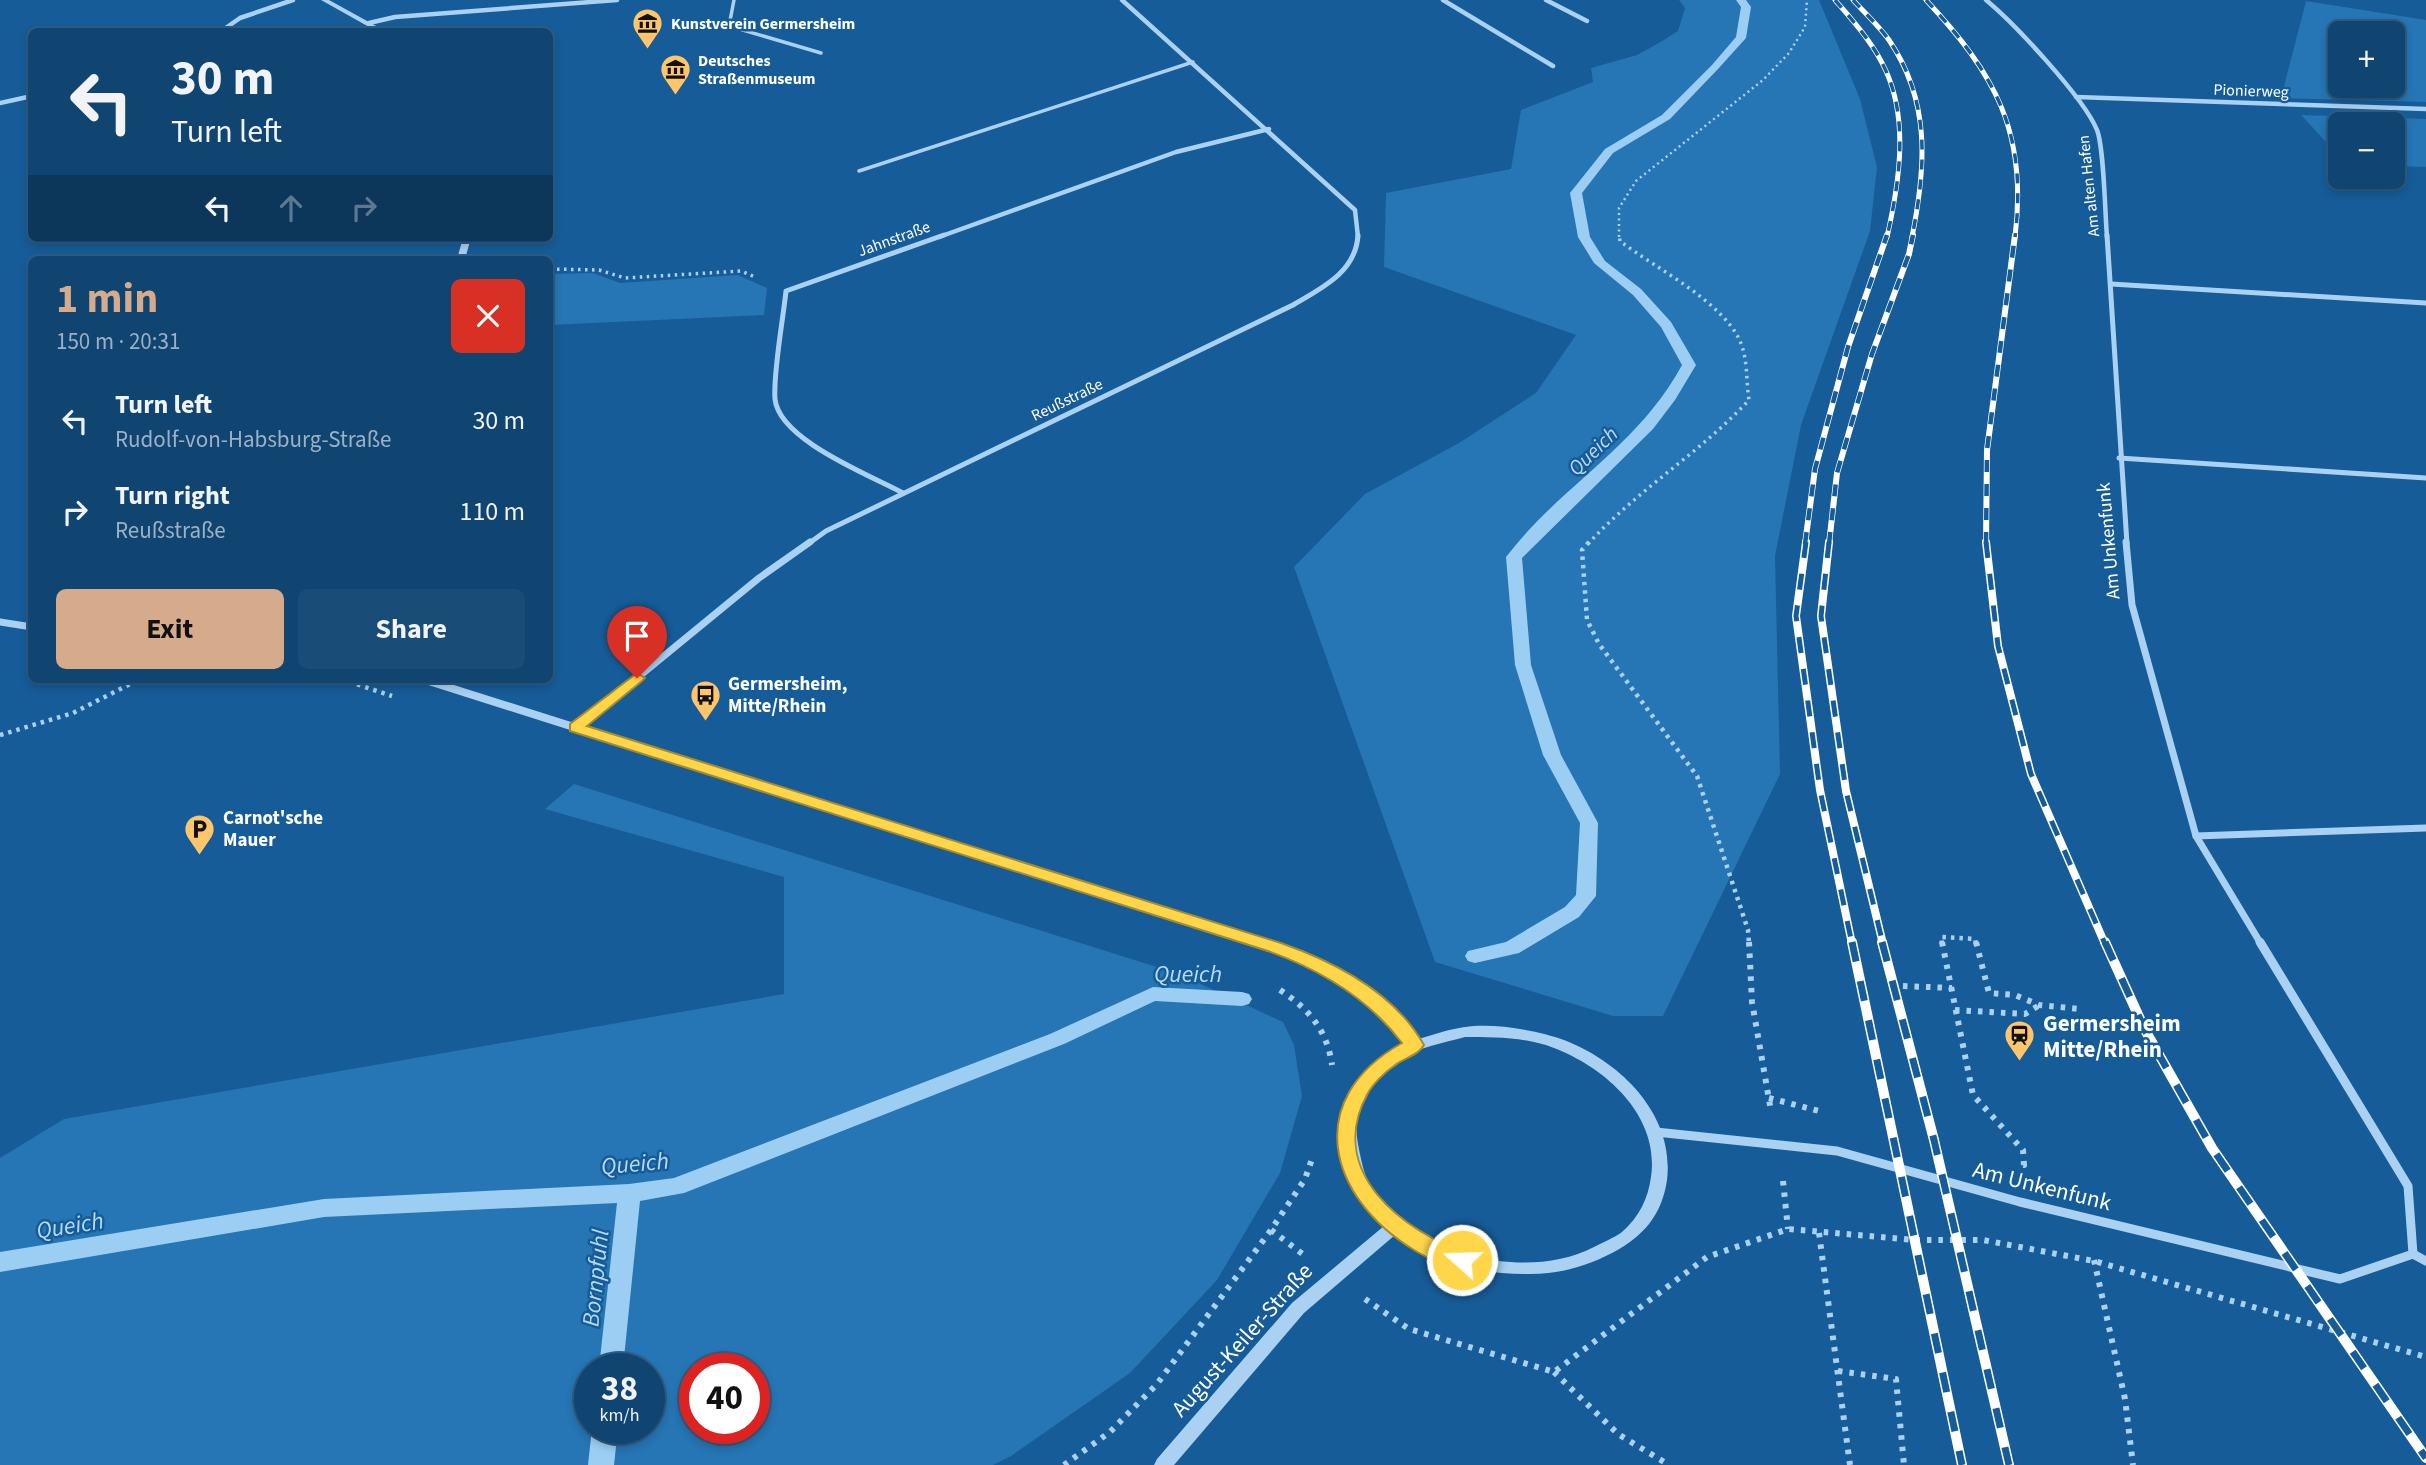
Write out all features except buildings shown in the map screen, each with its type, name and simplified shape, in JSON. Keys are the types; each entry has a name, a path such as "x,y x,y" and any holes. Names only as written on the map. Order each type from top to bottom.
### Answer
{"street":[{"path":"226,28 240,18 293,0"},
{"path":"324,0 377,28"},
{"path":"369,23 547,3 617,0"},
{"name":"Reußstraße","path":"576,728 795,550 904,493 1293,305 1336,278 1358,254 1361,230 1355,210 1269,129 1122,0"},
{"path":"1443,0 1553,66"},
{"path":"1546,0 1587,21"},
{"name":"Am alten Hafen","path":"1986,0 2002,13 2076,97 2098,131 2111,284 2119,458"},
{"path":"0,103 28,97"},
{"name":"Pionierweg","path":"2076,97 2426,109"},
{"name":"Jahnstraße","path":"786,291 1176,152 1269,129"},
{"path":"2111,284 2426,303"},
{"path":"786,291 775,400 780,415 790,428 813,443 904,493"},
{"name":"Am Unkenfunk","path":"1656,1132 1837,1151 2020,1202 2340,1279 2413,1254 2408,1186 2196,836 2132,605 2119,458 2426,478"},
{"path":"0,622 28,626"},
{"path":"435,683 1318,963 1395,1020 1415,1045"},
{"path":"2196,836 2426,828"},
{"path":"1465,1032 1512,1032 1559,1044 1602,1066 1636,1096 1656,1132 1662,1170 1653,1206 1626,1238 1588,1260 1540,1270 1487,1268 1437,1253 1394,1227 1364,1194 1348,1158 1348,1121 1360,1089 1386,1061 1415,1045 1465,1032"},
{"name":"August-Keiler-Straße","path":"1163,1465 1298,1308 1394,1227"},
{"path":"2413,1254 2426,1261"}],"lane":[{"path":"734,0 729,26 821,53"},
{"path":"859,171 1193,62"}],"path":[{"path":"1769,1098 1752,1002 1748,930 1697,776 1599,644 1587,620 1582,550 1604,523 1725,426 1749,400 1741,344 1736,332 1695,295 1620,241 1619,206 1640,177 1751,90 1790,53 1809,12 1807,0"},
{"path":"553,269 599,270 625,278 741,271 786,291"},
{"path":"0,735 73,713 132,683"},
{"path":"2024,1165 2023,1150 1973,1095 1941,937 1975,939 1989,993 2015,995 2039,1005 2080,1009"},
{"path":"1272,985 1296,1000 1323,1031 1331,1047 1332,1072"},
{"path":"1903,986 1952,988"},
{"path":"1955,1010 2025,1014 2039,1005"},
{"path":"1778,1143 1788,1229 1915,1240 1983,1240 2094,1261 2426,1357"},
{"path":"1064,1465 1110,1432 1157,1384 1271,1230 1304,1179 1316,1147"},
{"path":"1819,1233 1850,1465"},
{"path":"2094,1261 2125,1399 2133,1465"},
{"path":"1838,1371 1896,1379 1904,1465"},
{"path":"1554,1372 1618,1434 1669,1465"}],"shaded area":[{"path":"1679,0 1819,0 1860,99 1877,167 1870,231 1801,425 1775,556 1780,774 1663,1016 1613,1016 1435,962 1294,567 1365,494 1459,443 1536,393 1576,335 1384,267 1386,193 1511,169 1521,110 1593,82 1591,68 1637,55 1678,31 1685,8"},
{"path":"2306,1 2426,20 2426,102 2281,98"},
{"path":"2301,115 2328,116 2328,144"},
{"path":"2405,118 2426,119 2426,167 2405,166"},
{"path":"593,273 620,283 738,275 767,288 764,315 553,325 553,274"},
{"path":"574,784 1179,974 1283,1022 1294,1045 1302,1096 1280,1173 1217,1280 1130,1373 1011,1456 993,1465 0,1465 0,1158 64,1119 784,994 784,877 545,809"}],"waterway":[{"name":"Queich","path":"1475,956 1512,948 1572,912 1586,896 1589,823 1552,755 1523,665 1514,557 1648,426 1669,400 1689,365 1666,325 1637,292 1600,263 1584,237 1576,193 1609,151 1666,117 1741,38 1746,7 1741,0"},
{"name":"Queich","path":"629,1193 676,1187 1057,1039 1153,994 1242,999"},
{"name":"Queich","path":"0,1262 324,1208 629,1193"},
{"name":"Bornpfuhl","path":"613,1353 629,1193"},
{"name":"Bornpfuhl","path":"601,1465 603,1444"}],"railway":[{"path":"1835,0 1876,52 1886,71 1898,111 1900,153 1887,237"},
{"path":"1853,0 1889,40 1903,63 1918,111 1922,160 1912,237"},
{"path":"1926,0 1971,53 2001,107 2011,135 2016,166 2018,200 2015,237"},
{"path":"1805,544 1815,469 1848,347 1887,235"},
{"path":"1829,544 1837,473 1872,354 1909,254 1913,235"},
{"path":"1986,542 1987,450 2015,235"},
{"path":"1806,542 1796,616 1820,790 1852,944"},
{"path":"1829,542 1821,616 1846,791 1883,944"},
{"path":"1986,542 1998,646 2031,774 2105,944"},
{"path":"1852,942 1962,1465"},
{"path":"1882,942 1934,1140 2009,1465"},
{"path":"2105,942 2145,1030 2212,1148 2426,1458"}],"place":[{"name":"Kunstverein Germersheim","path":"648,51"},
{"name":"Deutsches Straßenmuseum","path":"675,97"},
{"name":"Germersheim, Mitte/Rhein","path":"705,722"},
{"name":"Carnot'sche Mauer","path":"200,856"},
{"name":"Germersheim Mitte/Rhein","path":"2020,1063"}],"route":[{"path":"637,678 576,728 1274,947 1318,963 1344,979 1395,1020 1415,1045 1386,1061 1360,1089 1348,1121 1348,1158 1364,1194 1394,1227 1437,1253 1462,1260"}]}
